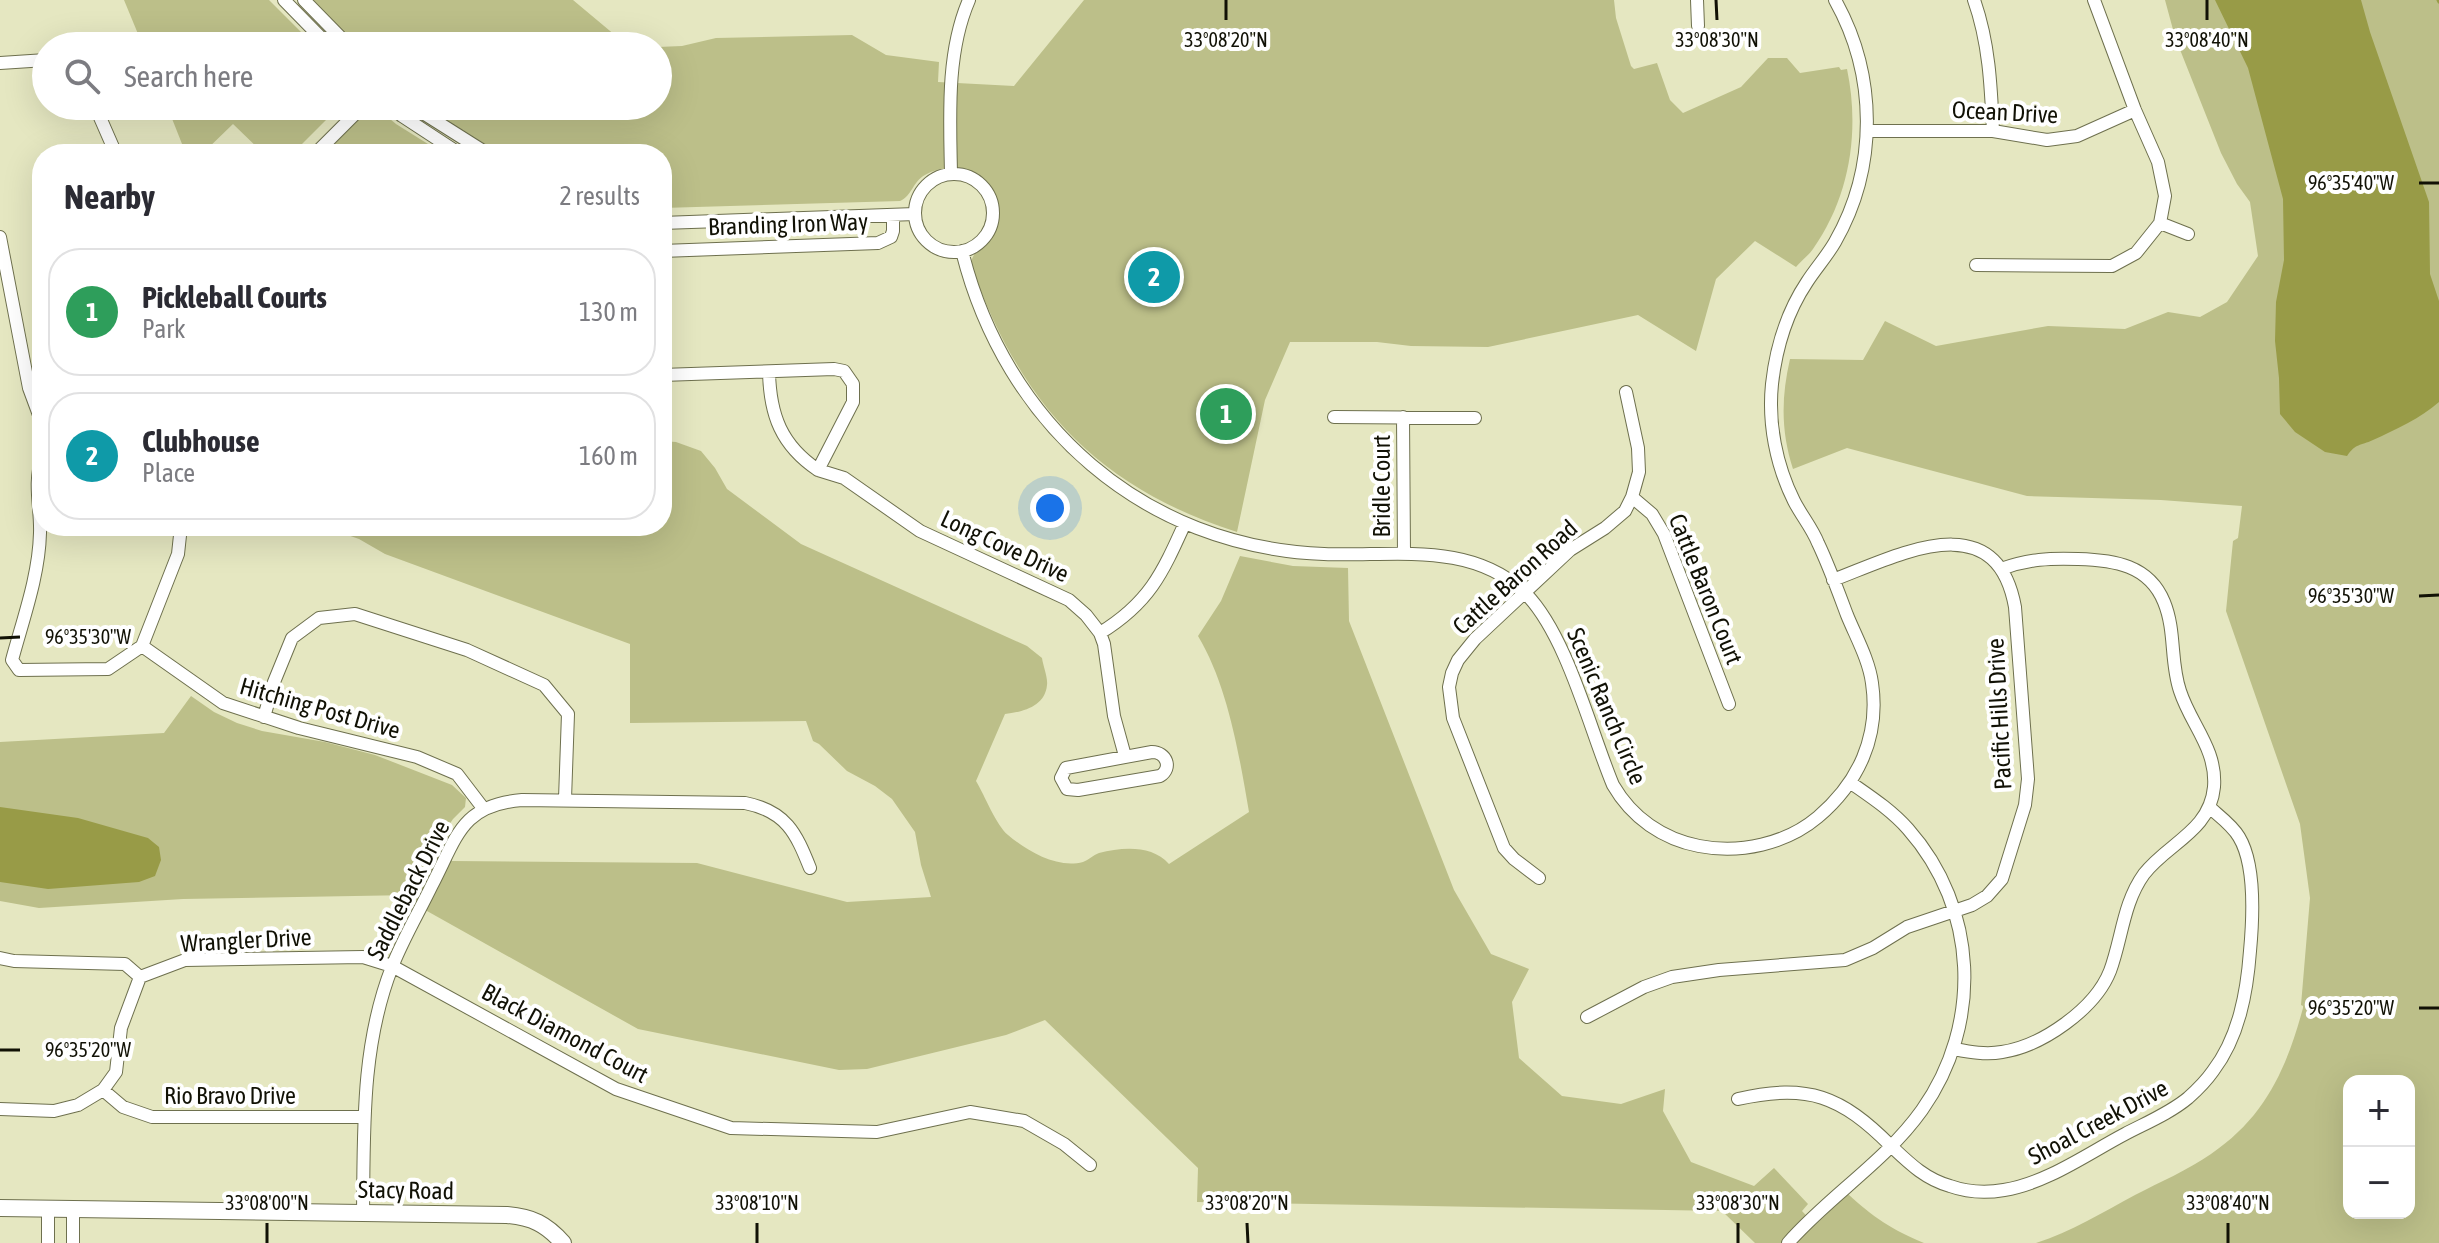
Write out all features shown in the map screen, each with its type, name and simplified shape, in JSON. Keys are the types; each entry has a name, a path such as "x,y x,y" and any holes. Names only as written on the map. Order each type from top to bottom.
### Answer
{"main road":[{"name":"Stacy Road","path":"0,1208 526,1217 540,1222 563,1243"}],"street":[{"path":"284,0 315,32"},
{"path":"304,0 335,32"},
{"path":"951,174 952,76 958,34 969,0"},
{"path":"1697,0 1698,26"},
{"name":"Scenic Ranch Circle","path":"962,251 976,299 1012,375 1045,419 1103,475 1185,523 1234,540 1283,550 1325,554 1451,556 1503,577 1525,593 1545,620 1563,654 1613,785 1628,807 1652,827 1678,840 1710,848 1755,846 1787,837 1827,809 1851,783 1870,736 1873,700 1869,670 1817,541 1795,503 1781,469 1773,435 1772,382 1787,319 1806,283 1835,242 1854,195 1867,131 1867,101 1861,67 1851,33 1835,0"},
{"path":"1974,0 1990,69 1993,131"},
{"path":"1976,265 2112,266 2136,253 2160,223 2165,196 2158,162 2094,0"},
{"path":"0,63 32,61"},
{"name":"Ocean Drive","path":"1867,131 1993,131 2047,140 2077,136 2135,110"},
{"path":"101,120 112,144"},
{"path":"325,144 349,120"},
{"path":"408,120 445,144"},
{"path":"434,120 472,144"},
{"path":"951,174 976,180 991,201 993,214 984,238 974,247 950,252 929,244 916,225 915,214 916,202 929,182 951,174"},
{"path":"672,223 915,214"},
{"name":"Branding Iron Way","path":"672,251 878,243 891,237 893,215"},
{"path":"2160,223 2188,234"},
{"path":"0,237 32,396"},
{"path":"672,375 844,371 853,384 853,402 818,470"},
{"name":"Long Cove Drive","path":"769,372 772,410 779,427 798,454 818,470 844,478 920,531 1069,600 1100,633"},
{"path":"1626,392 1639,459 1632,497"},
{"name":"Bridle Court","path":"1334,417 1475,418"},
{"name":"Bridle Court","path":"1403,417 1404,554"},
{"name":"Cattle Baron Road","path":"1539,878 1504,848 1453,718 1449,687 1452,673 1466,649 1570,550 1625,511 1632,497"},
{"name":"Cattle Baron Court","path":"1632,497 1652,514 1664,534 1729,704"},
{"path":"1125,756 1114,716 1106,654 1100,633 1134,610 1145,598 1164,568 1185,523"},
{"path":"39,536 34,578 12,660 19,670 108,669 142,646 178,554 180,536"},
{"path":"1833,580 1916,549 1941,544 1956,544 1978,550 1987,554 2001,569 2040,558 2106,561 2130,566 2158,578 2169,620 2180,694 2213,762 2214,787 2209,807 2195,830 2157,860 2138,884 2127,909 2109,973 2083,1009 2059,1027 2014,1050 1990,1054 1954,1049"},
{"name":"Pacific Hills Drive","path":"1587,1017 1659,980 1710,970 1845,960 1873,948 1907,927 1956,912 1987,896 2002,879 2027,791 2015,607 2008,580 2001,569"},
{"path":"264,717 292,638 319,618 355,614 467,650 544,685 568,714 565,799"},
{"name":"Hitching Post Drive","path":"142,646 223,703 299,728 417,757 457,774 483,808"},
{"path":"1158,752 1166,760 1165,773 1152,778 1078,790 1067,789 1063,784 1061,778 1066,768 1125,756 1158,752"},
{"path":"1788,1243 1891,1146 1922,1110 1937,1088 1960,1030 1966,982 1956,912 1932,862 1908,828 1851,783"},
{"name":"Saddleback Drive","path":"363,1214 364,1117 370,1047 380,1002 392,966 460,829 483,808 508,801 565,799 730,802 759,806 771,811 794,831 810,868"},
{"name":"Shoal Creek Drive","path":"1738,1099 1797,1092 1824,1099 1859,1116 1908,1163 1932,1180 1964,1190 2002,1190 2033,1182 2174,1108 2201,1086 2222,1058 2237,1022 2247,979 2252,929 2251,881 2244,847 2239,836 2209,807"},
{"name":"Wrangler Drive","path":"140,977 185,960 363,957 392,966"},
{"path":"0,958 125,964 140,977 121,1028 116,1072 103,1090 78,1105 54,1111 0,1109"},
{"name":"Black Diamond Court","path":"392,966 616,1089 731,1128 877,1132 970,1112 1024,1121 1064,1144 1090,1165"},
{"name":"Rio Bravo Drive","path":"103,1090 123,1107 152,1117 364,1117"},
{"path":"48,1209 48,1243"},
{"path":"73,1209 73,1243"}],"green space":[{"path":"124,0 269,0 301,32 137,32"},
{"path":"312,0 573,0 611,32 344,32"},
{"path":"1084,0 1614,0 1616,18 1631,66 1634,69 1657,63 1670,100 1683,113 1741,87 1768,58 1787,58 1800,73 1839,67 1841,70 1847,69 1852,139 1849,163 1836,208 1811,252 1796,267 1755,241 1716,279 1696,351 1638,315 1488,347 1290,342 1265,400 1237,532 1187,513 1143,491 1104,464 1070,433 1040,398 1013,359 971,265 974,255 996,225 998,210 987,186 977,177 965,171 938,170 921,178 900,201 672,208 672,144 485,144 446,120 672,120 672,46 716,38 852,35 886,55 939,62 938,82 1014,86"},
{"path":"2165,0 2439,0 2439,1243 2036,1243 2183,1171 2230,1140 2259,1108 2281,1072 2303,1008 2310,898 2300,824 2226,611 2233,541 2238,538 2242,506 2027,496 1847,448 1793,469 1786,442 1785,387 1790,359 1863,360 1885,321 1936,346 2048,326 2125,329 2168,312 2200,317 2227,302 2258,256 2250,202 2221,153 2175,37"},
{"path":"173,120 326,120 302,144 254,144 233,124 212,144 182,144"},
{"path":"355,120 391,120 428,144 330,144"},
{"path":"672,442 701,451 727,489 801,544 1027,646 1042,658 1047,682 1042,699 1032,707 1005,714 976,781 1008,835 1053,861 1073,864 1099,853 1127,849 1154,853 1169,864 1249,812 1225,698 1198,636 1221,601 1240,556 1293,566 1348,568 1349,621 1454,890 1491,954 1529,969 1512,1002 1519,1058 1562,1096 1621,1104 1665,1089 1663,1111 1691,1162 1754,1186 1774,1168 1808,1204 1802,1211 1815,1225 1848,1194 1883,1222 1924,1243 1755,1243 1722,1211 1197,1202 1198,1168 1045,1020 1006,1035 867,1069 839,1070 638,1029 427,911 412,895 183,899 39,908 0,901 0,742 164,733 191,696 237,723 375,755 452,785 466,798 465,807 443,834 452,861 697,863 847,902 931,897 915,832 892,799 847,771 813,741 806,721 630,723 630,644 385,554 350,536 672,536"}],"shaded area":[{"path":"2215,0 2361,0 2429,202 2430,274 2439,301 2439,402 2408,423 2356,447 2347,456 2325,452 2295,432 2280,414 2275,341 2276,302 2284,260 2283,199 2248,68"},
{"path":"0,807 78,818 148,838 159,847 161,860 155,876 139,882 48,889 0,882"}],"place":[{"name":"Clubhouse","path":"1154,277"},
{"name":"Pickleball Courts","path":"1226,414"}]}
